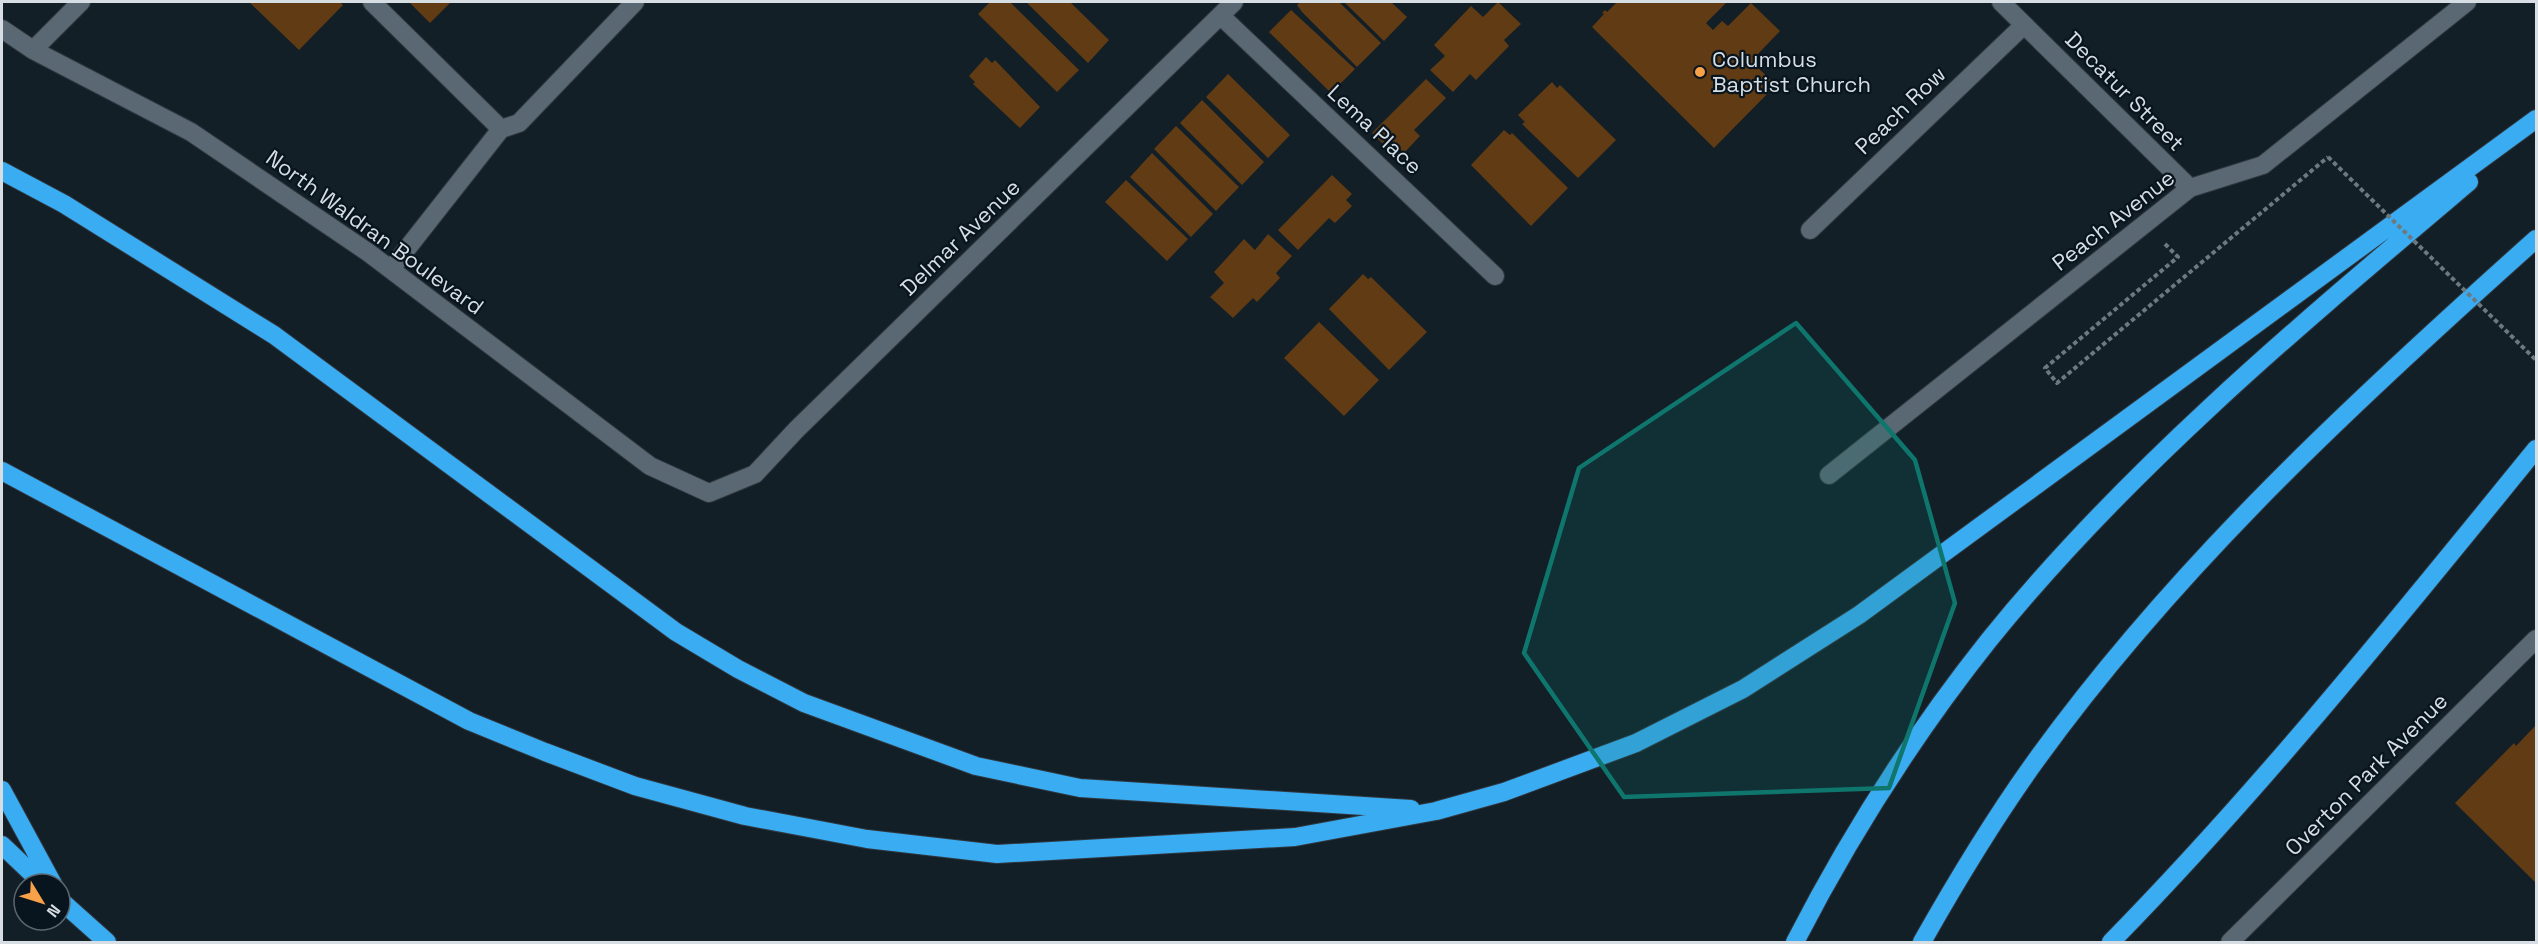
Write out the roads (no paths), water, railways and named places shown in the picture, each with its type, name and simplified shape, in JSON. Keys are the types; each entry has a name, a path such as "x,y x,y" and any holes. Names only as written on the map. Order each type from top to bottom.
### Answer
{"highway":[{"path":"2,471 469,721 635,786 745,816 867,840 997,854 1295,837 1436,811 1504,792 1636,743 1762,677 1859,615 2536,119"},
{"path":"1795,942 1819,896 1931,717 1990,639 2070,548 2144,472 2231,389 2351,282 2536,124"},
{"path":"2,171 64,204 274,335 676,632 738,669 804,703 976,765 1080,788 1436,811"},
{"path":"1922,942 1960,875 2037,759 2126,647 2220,540 2362,397 2536,239"},
{"path":"2111,942 2171,882 2289,749 2536,448"},
{"path":"2,790 46,872"},
{"path":"2,845 30,872"},
{"path":"72,910 106,942"}],"street":[{"path":"33,50 81,2"},
{"path":"372,2 501,129"},
{"path":"391,269 501,129 519,123 635,2"},
{"name":"Delmar Avenue","path":"709,493 755,474 796,430 1222,17 1234,2"},
{"name":"Decatur Street","path":"2001,2 2190,188"},
{"name":"Peach Avenue","path":"1829,475 2190,188 2264,165 2467,2"},
{"name":"Lema Place","path":"1222,17 1495,276"},
{"name":"Peach Row","path":"1810,230 2024,25"},
{"name":"North Waldran Boulevard","path":"2,29 33,50 191,132 391,269 650,466 709,493"},
{"name":"Overton Park Avenue","path":"2230,942 2536,639"}],"place":[{"name":"Columbus Baptist Church","path":"1700,72"}]}
